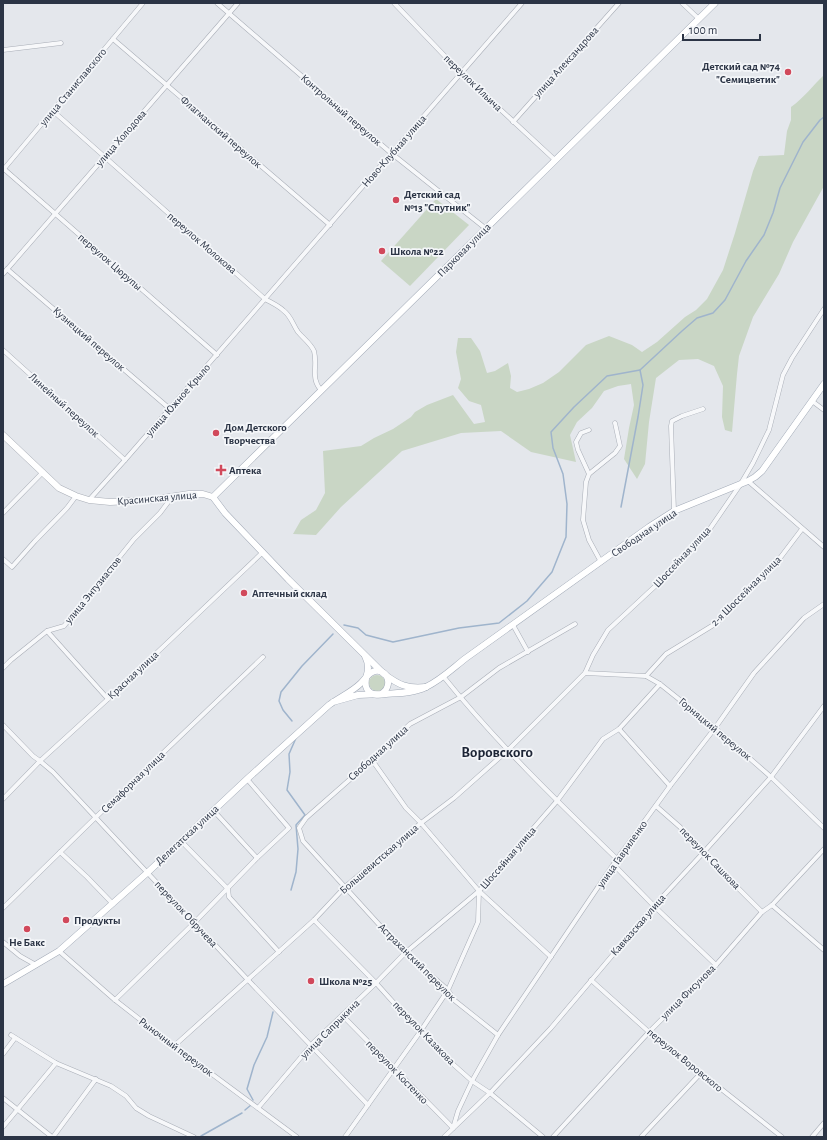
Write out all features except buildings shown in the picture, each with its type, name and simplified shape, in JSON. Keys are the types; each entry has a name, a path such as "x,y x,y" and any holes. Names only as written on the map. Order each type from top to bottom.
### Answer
{"main road":[{"name":"Парковая улица","path":"213,497 715,3"},
{"name":"Шоссейная улица","path":"740,485 755,477 762,471 824,384"},
{"name":"Красинская улица","path":"3,436 59,488 89,500 110,502 172,497 189,494 203,494 213,497 225,513 384,674 394,682 404,687 426,687"},
{"name":"Свободная улица","path":"426,687 444,676 466,658 649,527 674,511 740,485"},
{"path":"364,653 368,664 368,673 366,678 365,684 367,690 376,695 384,693 388,688 388,679 382,672 376,671 370,673 366,678"},
{"name":"Делегатская улица","path":"3,984 59,951 113,904 213,810 333,702 356,688 366,678"},
{"name":"Делегатская улица","path":"333,702 358,695 376,695 411,691 426,687"}],"street":[{"name":"улица Станиславского","path":"3,169 53,112 143,3"},
{"name":"Контрольный переулок","path":"217,3 392,153 486,228"},
{"name":"улица Холодова","path":"3,274 238,3"},
{"name":"переулок Ильича","path":"395,3 461,73 555,160"},
{"name":"Ново-Клубная улица","path":"266,299 522,3"},
{"name":"улица Александрова","path":"513,122 619,3"},
{"path":"682,3 699,19"},
{"name":"Флагманский переулок","path":"113,39 330,225"},
{"path":"3,50 61,43"},
{"name":"переулок Молокова","path":"53,112 266,299 286,313 298,332 312,348 315,364 316,385 321,390"},
{"name":"переулок Цюрупы","path":"3,169 217,354"},
{"name":"Кузнецкий переулок","path":"7,269 170,409"},
{"name":"улица Южное Крыло","path":"89,500 266,299"},
{"path":"740,485 753,463 769,430 783,375 792,358 824,309"},
{"name":"Линейный переулок","path":"3,350 125,460"},
{"path":"812,401 824,410"},
{"path":"674,511 672,421 703,409"},
{"path":"601,562 589,540 583,520 586,482 589,474 620,446 615,423"},
{"path":"588,430 581,433 576,442 589,474"},
{"path":"3,513 42,472"},
{"path":"748,481 824,548"},
{"name":"Шоссейная улица","path":"585,673 593,655 608,630 665,577 707,533 740,485"},
{"path":"3,559 12,567 67,508 76,496"},
{"name":"улица Энтузиастов","path":"3,668 47,631 64,626 134,539 160,513 172,497"},
{"name":"2-я Шоссейная улица","path":"646,676 666,654 715,624 772,567 802,529"},
{"name":"Красная улица","path":"3,799 40,761 108,699 263,552"},
{"name":"улица Гавриленко","path":"453,1128 458,1111 472,1081 498,1035 617,859 670,786 715,728 754,673 804,618 824,604"},
{"name":"Свободная улица","path":"299,828 306,818 372,760 410,724 460,697 499,668 575,624"},
{"path":"513,625 528,652"},
{"path":"47,631 108,699"},
{"name":"Семафорная улица","path":"3,908 263,657"},
{"name":"Горняцкий переулок","path":"585,673 646,676 660,684 715,728 771,777 824,828"},
{"name":"Большевистская улица","path":"174,1046 314,920 345,887 421,823 454,798 508,750 585,673"},
{"path":"444,676 460,697 508,750 617,859"},
{"name":"Шоссейная улица","path":"346,1137 448,990 478,922 479,891 558,801 603,739 619,729 660,684"},
{"name":"Кавказская улица","path":"444,1137 490,1093 551,1028 654,906 771,777 824,706"},
{"name":"переулок Обручева","path":"3,725 33,756 53,772 310,1046 368,1104"},
{"path":"619,729 670,786"},
{"path":"372,760 406,808 421,823 479,891 551,957"},
{"path":"115,1000 289,828 247,779"},
{"name":"переулок Сашкова","path":"656,806 680,827 703,853 762,912"},
{"path":"213,810 257,858"},
{"name":"Астраханский переулок","path":"299,828 302,841 405,953 448,990 454,1000 498,1035"},
{"path":"181,841 228,889 229,897 279,952"},
{"name":"улица Фисунова","path":"553,1137 649,1032 716,965 762,912 772,905 824,849"},
{"path":"60,852 113,904"},
{"path":"614,865 654,906 716,965"},
{"name":"улица Сапрыкина","path":"258,1108 310,1046 405,953 479,891"},
{"path":"772,905 824,950"},
{"name":"переулок Казакова","path":"314,920 376,983 420,1032 472,1081 490,1093 543,1137"},
{"path":"3,942 20,956 36,965"},
{"name":"Рыночный переулок","path":"59,951 115,1000 174,1046 297,1137"},
{"name":"переулок Воровского","path":"591,980 649,1032 782,1137"},
{"name":"переулок Костенко","path":"342,1015 453,1128"},
{"path":"11,1035 56,1063 111,1086 126,1096 136,1108 148,1116 194,1137"},
{"path":"3,1054 16,1038"},
{"path":"3,1127 56,1063"},
{"path":"641,1137 701,1073"},
{"path":"3,1098 53,1137 96,1079"},
{"path":"812,1137 824,1123"}],"green space":[{"path":"824,75 824,186 793,242 779,274 753,317 739,356 732,432 725,430 722,417 723,386 714,366 698,359 679,360 656,378 649,422 645,464 637,479 624,459 634,405 631,384 618,386 604,391 592,408 577,422 570,435 576,462 531,452 501,431 461,433 402,451 341,507 316,535 293,534 301,520 316,510 325,493 323,451 361,446 393,429 411,417 415,412 427,405 453,395 474,424 485,422 481,405 469,401 458,388 461,379 456,352 458,338 471,338 480,351 487,373 495,371 508,363 511,376 510,388 517,392 543,383 559,372 586,345 609,336 632,345 642,352 657,342 685,317 696,310 707,299 723,270 753,171 759,156 784,155 787,131 791,120 791,107 800,100"},
{"path":"436,199 469,225 410,286 381,261"},
{"path":"374,675 380,675 385,680 383,689 380,691 374,691 369,686 369,680"}],"waterway":[{"path":"621,507 643,385 640,370 697,318 713,313 725,300 746,261 764,235 773,213 780,188 803,142 824,117"},
{"path":"344,625 358,628 366,635 393,642 459,628 499,623 527,601 552,572 566,537 567,504 563,474 553,448 551,432 574,407 607,376 640,370"},
{"path":"292,721 283,710 279,701 281,692 302,666 333,634"},
{"path":"291,890 296,872 298,849 296,825 305,815 287,790 290,772 289,754 296,738"},
{"path":"253,1100 247,1089 254,1065 267,1037 273,1012"},
{"path":"245,1110 251,1105"},
{"path":"201,1136 242,1113"}],"place":[{"name":"Детский сад №74 \"Семицветик\"","path":"788,72"},
{"name":"Детский сад №13 \"Спутник\"","path":"396,200"},
{"name":"Школа №22","path":"382,251"},
{"name":"Дом Детского Творчества","path":"216,433"},
{"name":"Аптека","path":"221,470"},
{"name":"Аптечный склад","path":"244,593"},
{"name":"Продукты","path":"66,920"},
{"name":"Не Бакс","path":"27,929"},
{"name":"Школа №25","path":"311,981"}],"district":[{"name":"Воровского","path":"497,752"}]}
